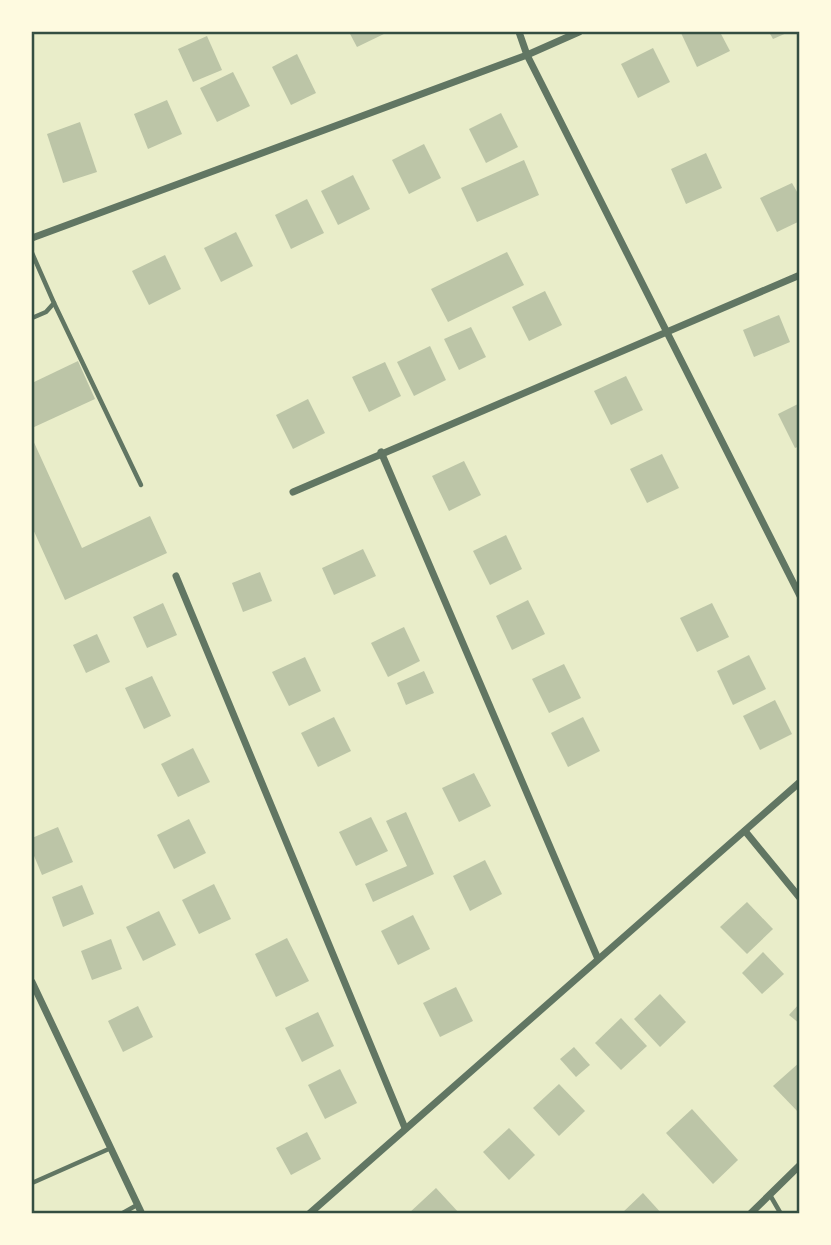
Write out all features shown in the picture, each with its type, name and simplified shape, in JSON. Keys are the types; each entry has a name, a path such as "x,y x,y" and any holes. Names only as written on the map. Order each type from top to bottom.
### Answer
{"street":[{"path":"519,32 527,55 800,596"},
{"path":"32,238 527,55 579,32"},
{"path":"293,492 381,452 800,275"},
{"path":"381,452 598,959"},
{"path":"176,576 405,1128"},
{"path":"309,1213 800,782"},
{"path":"745,831 800,898"},
{"path":"32,982 142,1213"},
{"path":"750,1213 800,1165"}],"lane":[{"path":"32,253 141,485"},
{"path":"32,318 46,312 54,303"},
{"path":"32,1183 111,1149"},
{"path":"770,1194 781,1213"},
{"path":"121,1213 138,1205"}],"building":[{"path":"349,32 388,32 357,47"},
{"path":"720,32 730,51 697,67 681,33"},
{"path":"769,32 789,32 773,39"},
{"path":"207,36 222,70 193,82 178,49"},
{"path":"653,48 670,82 638,98 621,64"},
{"path":"297,54 316,93 291,105 272,67"},
{"path":"233,72 250,106 217,122 200,88"},
{"path":"167,100 182,134 148,149 134,114"},
{"path":"501,113 518,147 486,163 469,129"},
{"path":"80,122 97,172 63,183 47,134"},
{"path":"424,144 441,178 409,194 392,160"},
{"path":"706,153 722,188 686,204 671,169"},
{"path":"524,160 539,195 477,222 461,188"},
{"path":"353,175 370,209 338,225 321,191"},
{"path":"792,183 800,197 800,221 777,232 760,198"},
{"path":"307,199 324,233 291,249 275,215"},
{"path":"236,232 253,266 221,282 204,248"},
{"path":"507,252 524,285 448,322 431,289"},
{"path":"165,255 181,289 149,305 132,271"},
{"path":"545,291 562,325 529,341 512,307"},
{"path":"779,315 790,342 754,357 743,330"},
{"path":"471,327 486,357 459,370 444,339"},
{"path":"430,346 446,380 414,396 397,362"},
{"path":"78,361 95,399 32,428 32,383"},
{"path":"385,362 401,396 369,412 352,377"},
{"path":"626,376 643,410 611,425 594,391"},
{"path":"308,399 325,433 293,449 276,415"},
{"path":"800,403 800,446 795,448 778,414"},
{"path":"32,438 82,548 150,516 167,553 65,600 32,527"},
{"path":"662,454 679,488 647,503 630,469"},
{"path":"464,461 481,495 449,511 432,476"},
{"path":"506,535 522,569 490,585 473,551"},
{"path":"363,549 376,576 334,595 322,568"},
{"path":"260,572 272,601 243,612 232,583"},
{"path":"528,600 545,634 512,650 496,616"},
{"path":"163,603 177,635 147,648 133,617"},
{"path":"712,603 729,637 697,652 680,618"},
{"path":"404,627 420,661 388,677 371,643"},
{"path":"97,634 110,662 86,673 73,645"},
{"path":"749,655 766,689 733,705 717,671"},
{"path":"305,657 321,691 289,706 272,672"},
{"path":"564,664 581,698 549,713 532,679"},
{"path":"424,671 434,693 406,705 397,683"},
{"path":"152,676 171,716 144,729 125,688"},
{"path":"775,700 792,734 760,750 743,716"},
{"path":"334,717 351,751 318,767 301,733"},
{"path":"583,717 600,751 568,767 551,733"},
{"path":"193,748 210,782 178,797 161,764"},
{"path":"474,773 491,806 459,822 442,788"},
{"path":"406,812 434,874 373,902 365,884 407,866 386,821"},
{"path":"371,817 388,851 356,866 339,832"},
{"path":"189,819 206,853 174,869 157,835"},
{"path":"58,827 73,862 42,875 32,851 32,838"},
{"path":"485,860 502,894 470,911 453,876"},
{"path":"214,884 231,919 199,934 182,900"},
{"path":"82,885 94,914 63,927 52,897"},
{"path":"747,902 773,929 747,954 720,927"},
{"path":"159,911 176,945 143,961 126,927"},
{"path":"413,915 430,949 398,965 381,931"},
{"path":"287,938 309,981 276,997 255,954"},
{"path":"111,939 122,969 92,980 81,951"},
{"path":"763,952 784,974 762,994 742,973"},
{"path":"456,987 473,1021 440,1037 423,1003"},
{"path":"660,994 686,1022 660,1047 634,1019"},
{"path":"800,1003 800,1024 789,1015"},
{"path":"138,1006 153,1037 123,1052 108,1021"},
{"path":"318,1012 334,1046 302,1062 285,1028"},
{"path":"621,1018 647,1046 621,1070 595,1043"},
{"path":"574,1047 590,1065 576,1077 560,1059"},
{"path":"800,1062 800,1114 773,1086"},
{"path":"340,1069 357,1103 325,1119 308,1085"},
{"path":"559,1084 585,1111 559,1136 533,1108"},
{"path":"692,1109 738,1160 713,1184 666,1133"},
{"path":"509,1128 535,1155 509,1180 483,1152"},
{"path":"307,1132 321,1159 291,1175 276,1148"},
{"path":"436,1188 460,1214 408,1214"},
{"path":"643,1193 662,1214 621,1214"}]}
